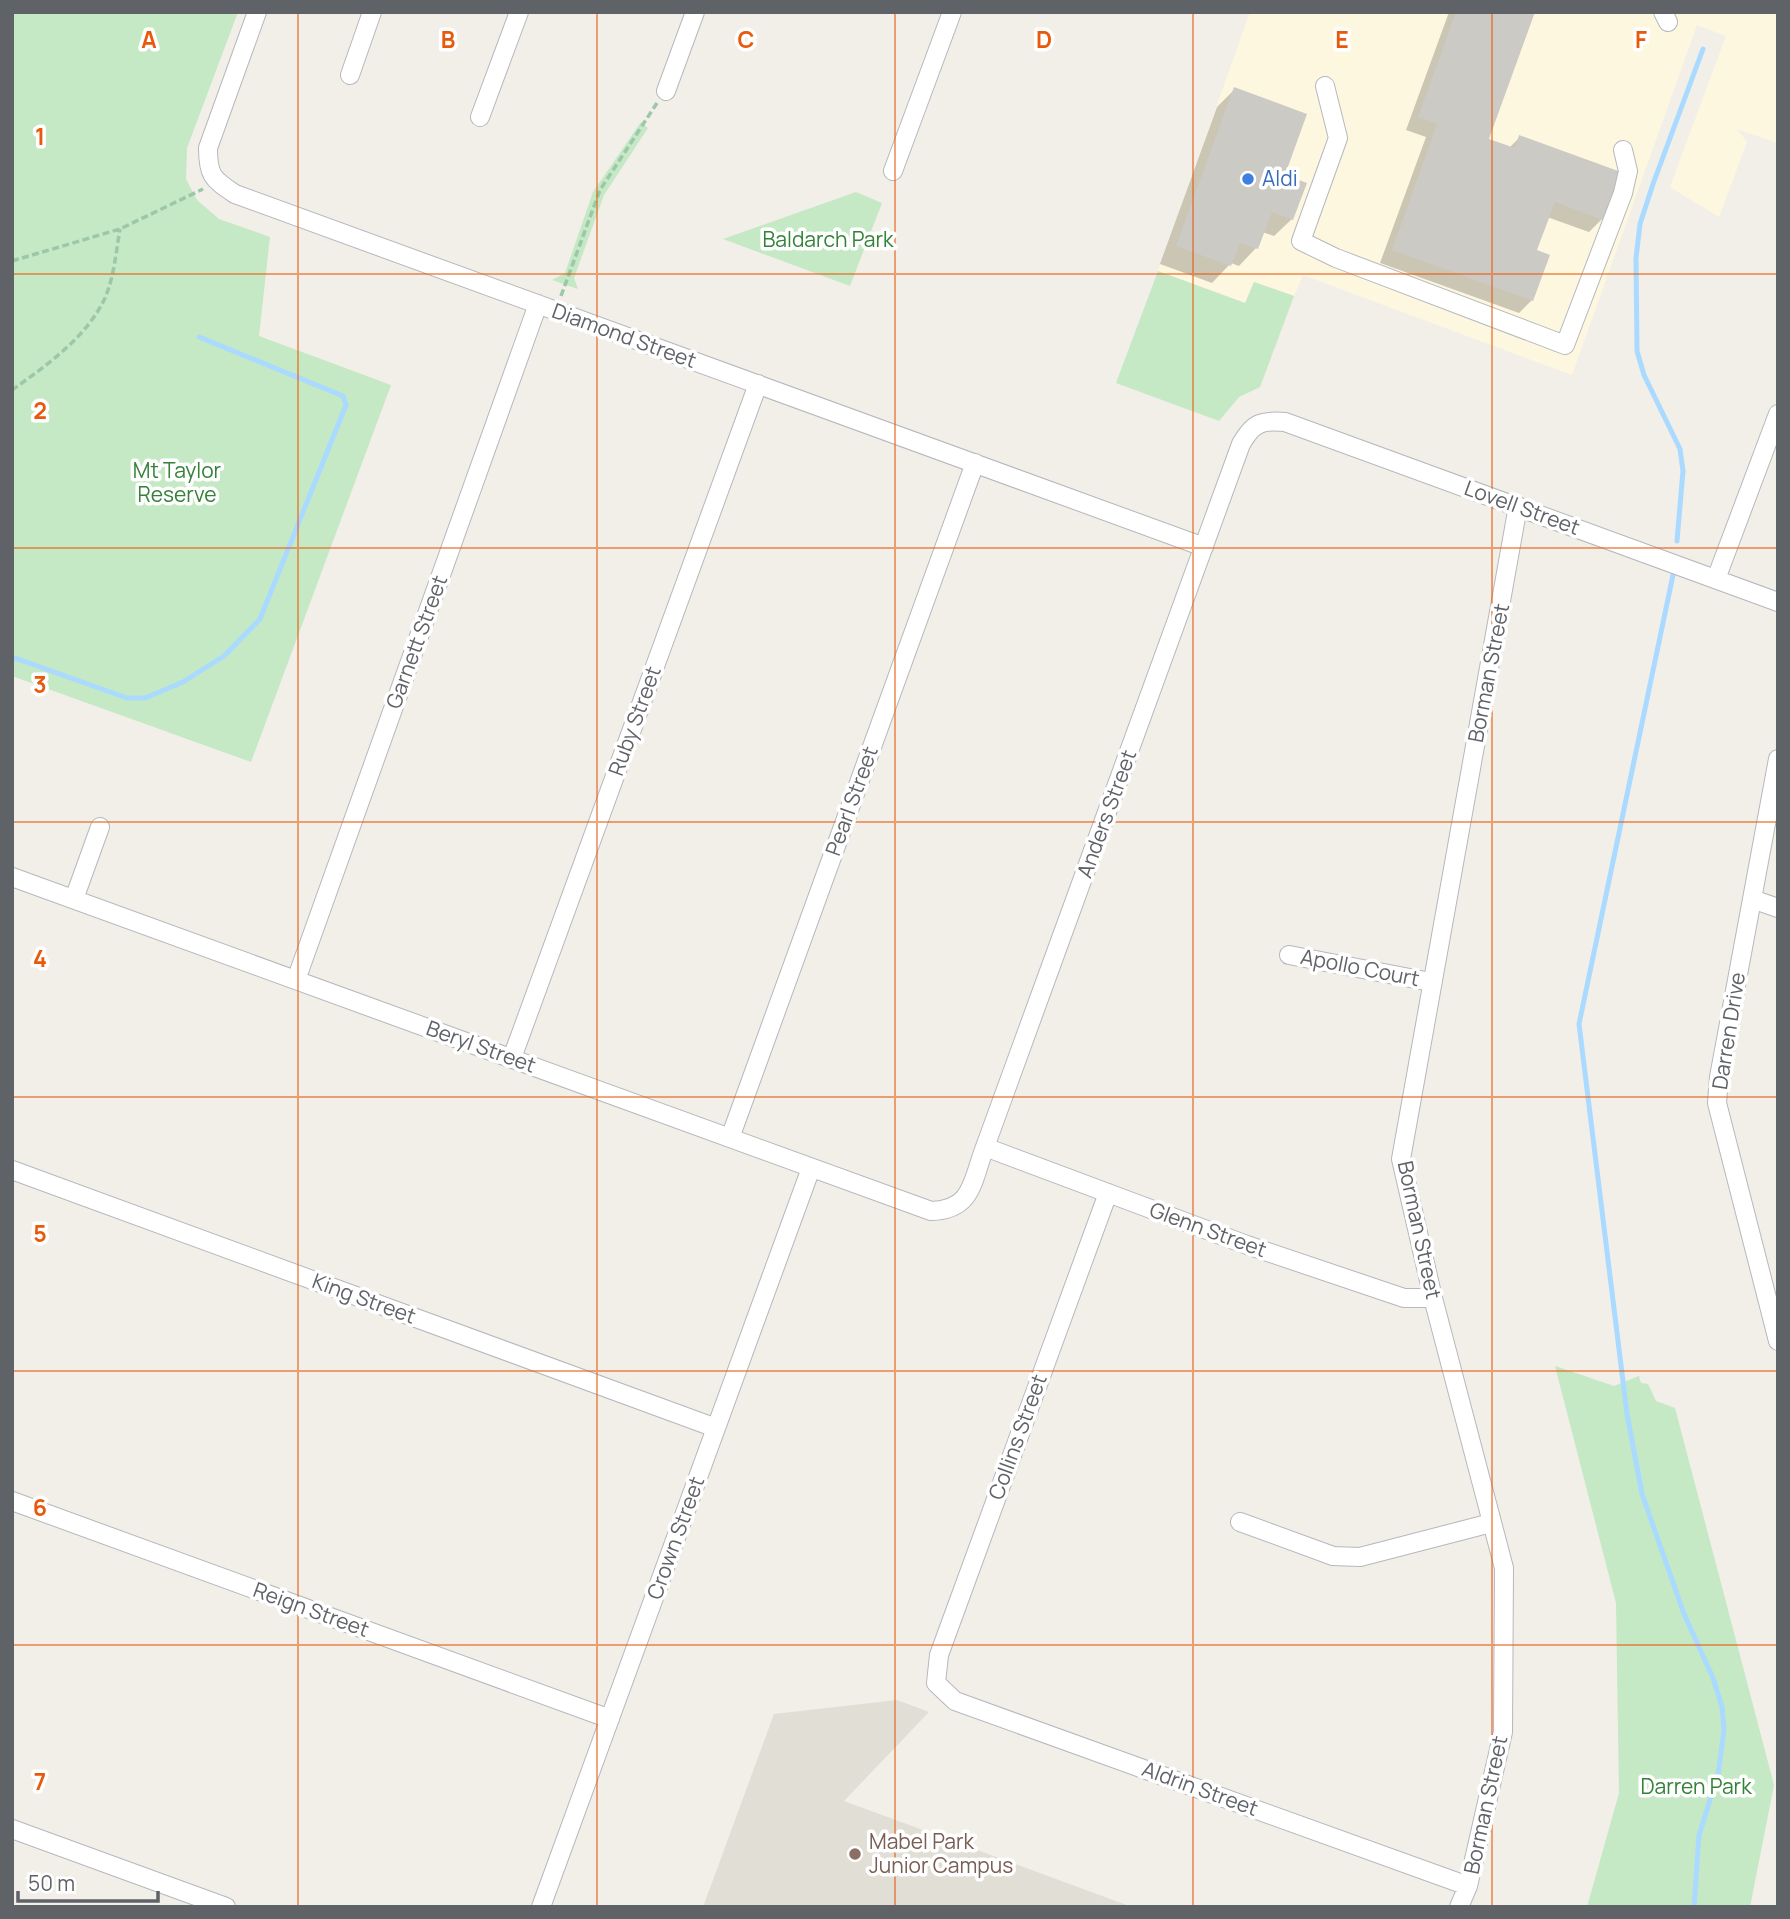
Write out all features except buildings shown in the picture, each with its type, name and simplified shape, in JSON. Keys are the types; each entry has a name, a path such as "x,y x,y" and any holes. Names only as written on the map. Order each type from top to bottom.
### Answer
{"street":[{"path":"215,181 208,166 208,148 257,12"},
{"path":"350,75 373,12"},
{"path":"480,117 519,12"},
{"path":"666,91 695,12"},
{"path":"893,171 952,12"},
{"path":"1663,12 1668,22 1670,12"},
{"path":"1325,86 1338,138 1301,241 1336,258 1565,345 1623,193 1628,171 1623,150"},
{"name":"Diamond Street","path":"215,181 235,194 1204,547"},
{"name":"Garnett Street","path":"296,980 538,304"},
{"name":"Ruby Street","path":"512,1058 758,384"},
{"path":"1716,579 1778,414"},
{"name":"Lovell Street","path":"1266,420 1285,422 1778,602"},
{"name":"Anders Street","path":"951,1211 964,1202 985,1147 1241,444 1251,426 1266,420"},
{"name":"Pearl Street","path":"730,1138 975,463"},
{"name":"Borman Street","path":"1459,1907 1468,1886 1503,1732 1504,1568 1433,1298 1401,1159 1518,506"},
{"name":"Darren Drive","path":"1778,759 1719,1077 1717,1103 1778,1341"},
{"path":"74,899 100,827"},
{"name":"Beryl Street","path":"12,877 931,1211 951,1211"},
{"path":"1752,899 1778,908"},
{"name":"Apollo Court","path":"1289,955 1431,982"},
{"name":"Glenn Street","path":"985,1147 1247,1245 1404,1298 1433,1298"},
{"name":"Crown Street","path":"541,1907 811,1168"},
{"name":"King Street","path":"12,1170 716,1428"},
{"name":"Collins Street","path":"936,1684 939,1655 1108,1193"},
{"name":"Reign Street","path":"12,1501 610,1719"},
{"path":"1240,1522 1333,1556 1360,1558 1491,1522"},
{"name":"Aldrin Street","path":"936,1684 955,1700 1468,1886"},
{"path":"12,1829 226,1907"}],"path":[{"path":"555,311 600,190 666,91"},
{"path":"12,261 120,229 190,197 215,181"},
{"path":"12,390 41,369 88,326 106,296 120,229"}],"shaded area":[{"path":"1250,12 1778,12 1778,143 1737,129 1747,142 1719,217 1670,187 1726,36 1697,25 1572,375 1303,275 1294,296 1254,282 1246,303 1158,271"},
{"name":"Mabel Park Junior Campus","path":"897,1700 929,1712 844,1801 1132,1907 703,1907 774,1714"}],"green space":[{"name":"Mt Taylor Reserve","path":"12,12 238,12 187,148 186,179 197,200 219,219 270,237 259,336 391,385 251,762 12,676"},
{"path":"641,122 648,128 604,195 574,278 578,289 552,280 565,273 593,192"},
{"name":"Baldarch Park","path":"856,192 882,203 850,286 723,239"},
{"path":"1158,271 1245,303 1254,282 1294,296 1260,387 1239,397 1219,421 1116,383"},
{"name":"Darren Park","path":"1555,1366 1614,1386 1639,1376 1641,1383 1648,1384 1656,1401 1675,1408 1774,1785 1750,1907 1587,1907 1619,1793 1616,1603"}],"waterway":[{"path":"1677,541 1683,471 1680,449 1644,375 1637,351 1636,258 1640,224 1703,49"},
{"path":"12,657 127,698 145,698 183,682 224,656 260,619 346,405 343,396 199,337"},
{"path":"1673,575 1579,1024 1627,1414 1642,1494 1684,1614 1713,1678 1722,1707 1724,1730 1718,1775 1699,1835 1694,1907"}],"place":[{"name":"Aldi","path":"1248,179"},
{"name":"Mabel Park Junior Campus","path":"855,1854"}]}
